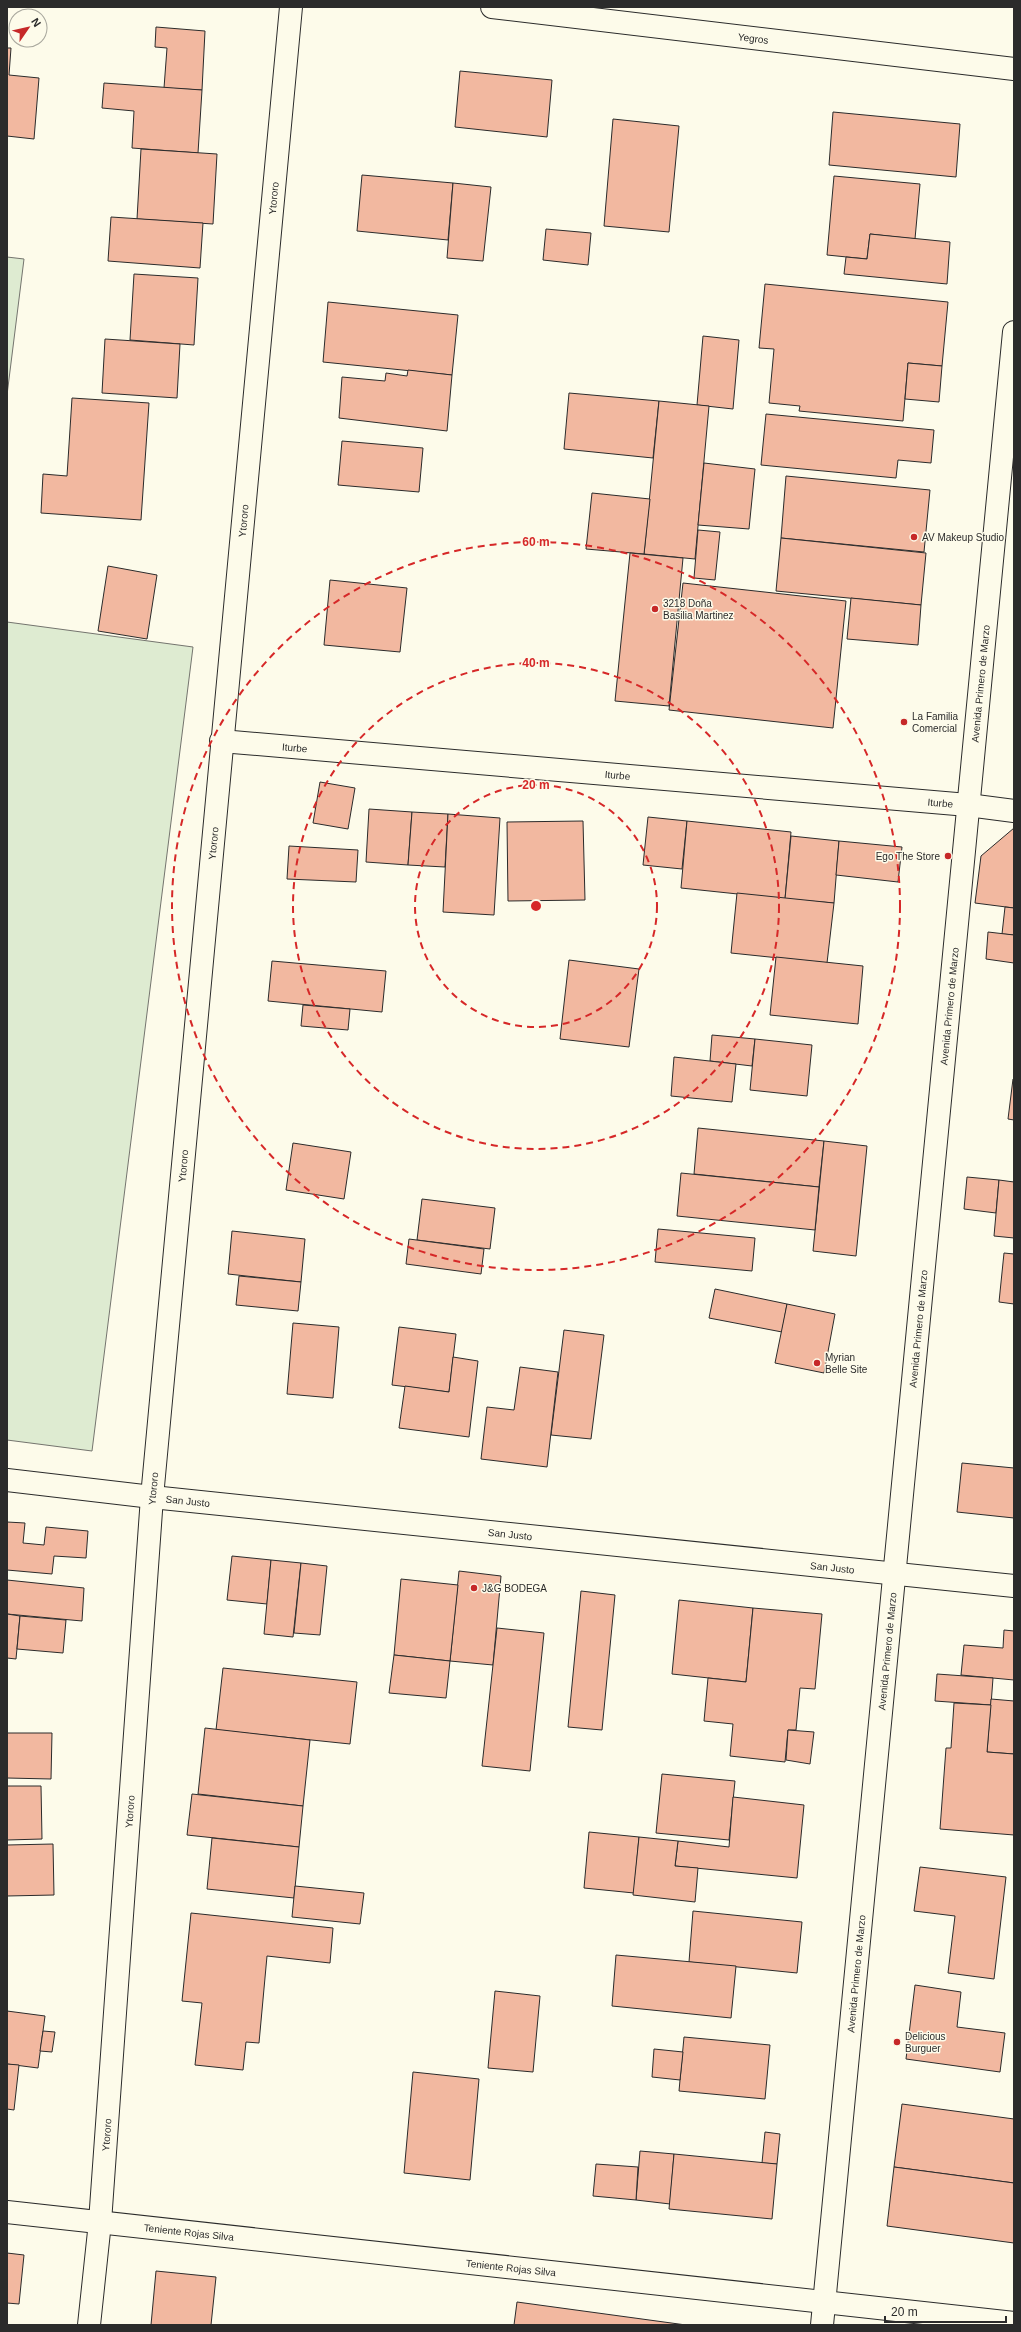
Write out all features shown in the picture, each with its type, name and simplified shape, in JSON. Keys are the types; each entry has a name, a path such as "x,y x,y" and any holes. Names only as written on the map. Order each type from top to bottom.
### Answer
{"street":[{"name":"Ytororo","path":"89,2325 100,2222 152,1497 221,741 291,7"},
{"name":"Yegros","path":"492,7 1014,69"},
{"name":"Avenida Primero de Marzo","path":"822,2325 1014,332"},
{"name":"Iturbe","path":"221,741 968,805 1014,811"},
{"name":"San Justo","path":"7,1480 152,1497 895,1572 1014,1586"},
{"name":"Teniente Rojas Silva","path":"7,2212 1014,2323"}],"green space":[{"path":"7,257 24,259 7,395"},
{"path":"7,622 193,647 92,1451 7,1440"}],"building":[{"path":"156,27 205,31 202,90 164,88 167,48 155,47"},
{"path":"7,48 11,48 9,75 39,78 34,139 7,136"},
{"path":"460,71 552,80 547,137 455,127"},
{"path":"104,83 202,90 198,153 132,148 134,111 102,108"},
{"path":"833,112 960,124 956,177 829,165"},
{"path":"613,119 679,126 669,232 604,226"},
{"path":"141,149 217,154 213,224 137,219"},
{"path":"362,175 453,183 448,240 357,231"},
{"path":"834,176 920,184 915,239 870,234 867,259 827,255"},
{"path":"453,183 491,187 483,261 447,258"},
{"path":"111,217 203,223 200,268 108,261"},
{"path":"546,229 591,233 588,265 543,260"},
{"path":"870,234 950,242 947,284 844,274 846,257 867,259"},
{"path":"134,274 198,278 194,345 130,340"},
{"path":"765,284 948,302 942,366 908,363 903,421 799,411 800,406 769,403 774,349 759,348"},
{"path":"328,302 458,315 452,375 323,362"},
{"path":"703,336 739,340 733,409 697,405"},
{"path":"105,339 180,344 177,398 102,393"},
{"path":"908,363 942,366 939,402 905,399"},
{"path":"408,370 452,375 447,431 339,418 342,377 385,381 386,373 407,376"},
{"path":"569,393 659,401 653,458 564,449"},
{"path":"72,398 149,403 141,520 41,513 43,474 67,476"},
{"path":"659,401 709,406 695,559 644,554"},
{"path":"766,414 934,430 931,463 898,460 896,478 761,465"},
{"path":"342,441 423,448 419,492 338,485"},
{"path":"704,463 755,469 749,529 698,525"},
{"path":"786,476 930,490 924,552 781,538"},
{"path":"592,493 650,499 644,554 586,549"},
{"path":"698,530 720,532 715,580 694,578"},
{"path":"781,538 926,553 921,605 776,591"},
{"path":"630,553 683,558 669,706 615,701"},
{"path":"108,566 157,575 147,639 98,631"},
{"path":"330,580 407,588 400,652 324,645"},
{"path":"683,583 846,601 833,728 669,710"},
{"path":"851,598 921,605 918,645 847,639"},
{"path":"320,782 355,788 348,829 313,823"},
{"path":"369,809 412,812 408,865 366,862"},
{"path":"412,812 448,814 445,867 408,865"},
{"path":"448,814 500,818 494,915 443,912"},
{"path":"648,817 687,821 682,869 643,865"},
{"path":"583,821 585,900 508,901 507,822"},
{"path":"687,821 791,832 785,899 681,888"},
{"path":"1014,828 1014,908 975,903 981,856"},
{"path":"791,836 839,841 834,903 785,899"},
{"path":"839,841 902,847 898,882 836,875"},
{"path":"289,846 358,850 356,882 287,879"},
{"path":"737,893 834,903 827,963 731,953"},
{"path":"1005,907 1014,908 1014,935 1002,934"},
{"path":"988,932 1014,935 1014,963 986,959"},
{"path":"776,957 863,966 858,1024 770,1015"},
{"path":"569,960 639,969 629,1047 560,1039"},
{"path":"272,961 386,971 382,1012 268,1001"},
{"path":"303,1005 350,1009 348,1030 301,1026"},
{"path":"712,1035 755,1039 752,1066 710,1061"},
{"path":"755,1039 812,1045 807,1096 750,1090"},
{"path":"674,1057 736,1064 732,1102 671,1096"},
{"path":"1014,1079 1014,1120 1008,1119"},
{"path":"698,1128 824,1141 819,1187 694,1174"},
{"path":"824,1141 867,1146 856,1256 813,1251"},
{"path":"293,1143 351,1152 344,1199 286,1190"},
{"path":"681,1173 819,1187 815,1230 677,1216"},
{"path":"967,1177 999,1180 996,1213 964,1209"},
{"path":"999,1180 1014,1182 1014,1238 994,1236"},
{"path":"422,1199 495,1208 490,1249 417,1240"},
{"path":"658,1229 755,1238 752,1271 655,1262"},
{"path":"232,1231 305,1239 301,1282 228,1274"},
{"path":"409,1239 484,1249 481,1274 406,1264"},
{"path":"1004,1253 1014,1254 1014,1304 999,1302"},
{"path":"239,1276 301,1282 298,1311 236,1305"},
{"path":"715,1289 787,1304 782,1332 709,1318"},
{"path":"787,1304 835,1314 824,1373 775,1363"},
{"path":"293,1323 339,1327 333,1398 287,1394"},
{"path":"399,1327 456,1334 449,1392 392,1385"},
{"path":"564,1330 604,1335 591,1439 551,1435"},
{"path":"453,1357 478,1361 469,1437 399,1428 405,1386 449,1392"},
{"path":"520,1367 558,1372 547,1467 481,1459 487,1407 514,1410"},
{"path":"962,1463 1014,1468 1014,1518 957,1512"},
{"path":"7,1522 25,1523 23,1543 44,1545 46,1527 88,1531 86,1558 54,1556 52,1574 7,1570"},
{"path":"232,1556 271,1560 267,1604 227,1600"},
{"path":"271,1560 301,1563 293,1637 264,1634"},
{"path":"301,1563 327,1566 320,1635 294,1633"},
{"path":"459,1571 501,1576 493,1665 450,1661"},
{"path":"401,1579 458,1585 450,1661 394,1655"},
{"path":"7,1580 84,1588 82,1621 7,1614"},
{"path":"581,1591 615,1595 602,1730 568,1727"},
{"path":"679,1600 753,1608 746,1682 672,1674"},
{"path":"753,1608 822,1614 815,1689 800,1688 796,1730 788,1730 785,1762 730,1756 733,1724 704,1721 708,1678 746,1682"},
{"path":"7,1614 20,1616 16,1659 7,1658"},
{"path":"20,1616 66,1620 63,1653 17,1649"},
{"path":"497,1628 544,1633 530,1771 482,1766"},
{"path":"1004,1630 1014,1631 1014,1680 961,1675 964,1645 1003,1648"},
{"path":"394,1655 450,1661 446,1698 389,1693"},
{"path":"223,1668 357,1682 350,1744 216,1730"},
{"path":"937,1674 993,1678 991,1705 935,1701"},
{"path":"991,1699 1014,1701 1014,1754 987,1752"},
{"path":"954,1703 991,1705 987,1752 1014,1754 1014,1835 940,1829 946,1748 951,1748"},
{"path":"205,1728 310,1740 303,1806 198,1794"},
{"path":"788,1730 814,1732 810,1764 786,1760"},
{"path":"7,1733 52,1733 51,1779 7,1778"},
{"path":"662,1774 735,1781 729,1840 656,1833"},
{"path":"7,1786 41,1786 42,1839 7,1840"},
{"path":"192,1794 303,1806 299,1847 187,1835"},
{"path":"733,1797 804,1805 797,1878 675,1866 678,1841 729,1847"},
{"path":"589,1832 639,1837 634,1893 584,1888"},
{"path":"639,1837 678,1841 675,1866 698,1868 695,1902 633,1895"},
{"path":"212,1838 299,1847 294,1898 207,1889"},
{"path":"53,1844 54,1895 7,1896 7,1845"},
{"path":"920,1867 1006,1877 994,1979 948,1973 955,1916 914,1911"},
{"path":"295,1886 364,1893 360,1924 292,1917"},
{"path":"693,1911 802,1922 797,1973 689,1962"},
{"path":"191,1913 333,1928 330,1963 267,1956 259,2043 246,2042 243,2070 195,2065 202,2003 182,2001"},
{"path":"616,1955 736,1966 731,2018 612,2006"},
{"path":"915,1985 961,1992 957,2027 1005,2033 1000,2072 906,2059"},
{"path":"495,1991 540,1996 533,2072 488,2068"},
{"path":"7,2011 45,2016 38,2068 7,2064"},
{"path":"43,2031 55,2032 52,2052 40,2051"},
{"path":"684,2037 770,2045 765,2099 679,2091"},
{"path":"654,2049 683,2052 680,2080 652,2077"},
{"path":"7,2064 19,2065 14,2110 7,2109"},
{"path":"413,2072 479,2079 470,2180 404,2173"},
{"path":"902,2104 1014,2119 1014,2183 894,2167"},
{"path":"765,2132 780,2134 777,2164 762,2163"},
{"path":"640,2151 674,2154 670,2204 636,2200"},
{"path":"674,2154 777,2164 772,2219 669,2209"},
{"path":"596,2164 638,2167 636,2200 593,2196"},
{"path":"894,2167 1014,2183 1014,2243 887,2226"},
{"path":"7,2253 24,2255 19,2304 7,2303"},
{"path":"156,2271 216,2277 211,2325 151,2325"},
{"path":"517,2302 686,2325 514,2325"}],"place":[{"name":"AV Makeup Studio","path":"914,537"},
{"name":"3218 Doña Basilia Martinez","path":"655,609"},
{"name":"La Familia Comercial","path":"904,722"},
{"name":"Ego The Store","path":"948,856"},
{"name":"Myrian Belle Site","path":"817,1363"},
{"name":"J&G BODEGA","path":"474,1588"},
{"name":"Delicious Burguer","path":"897,2042"}]}
